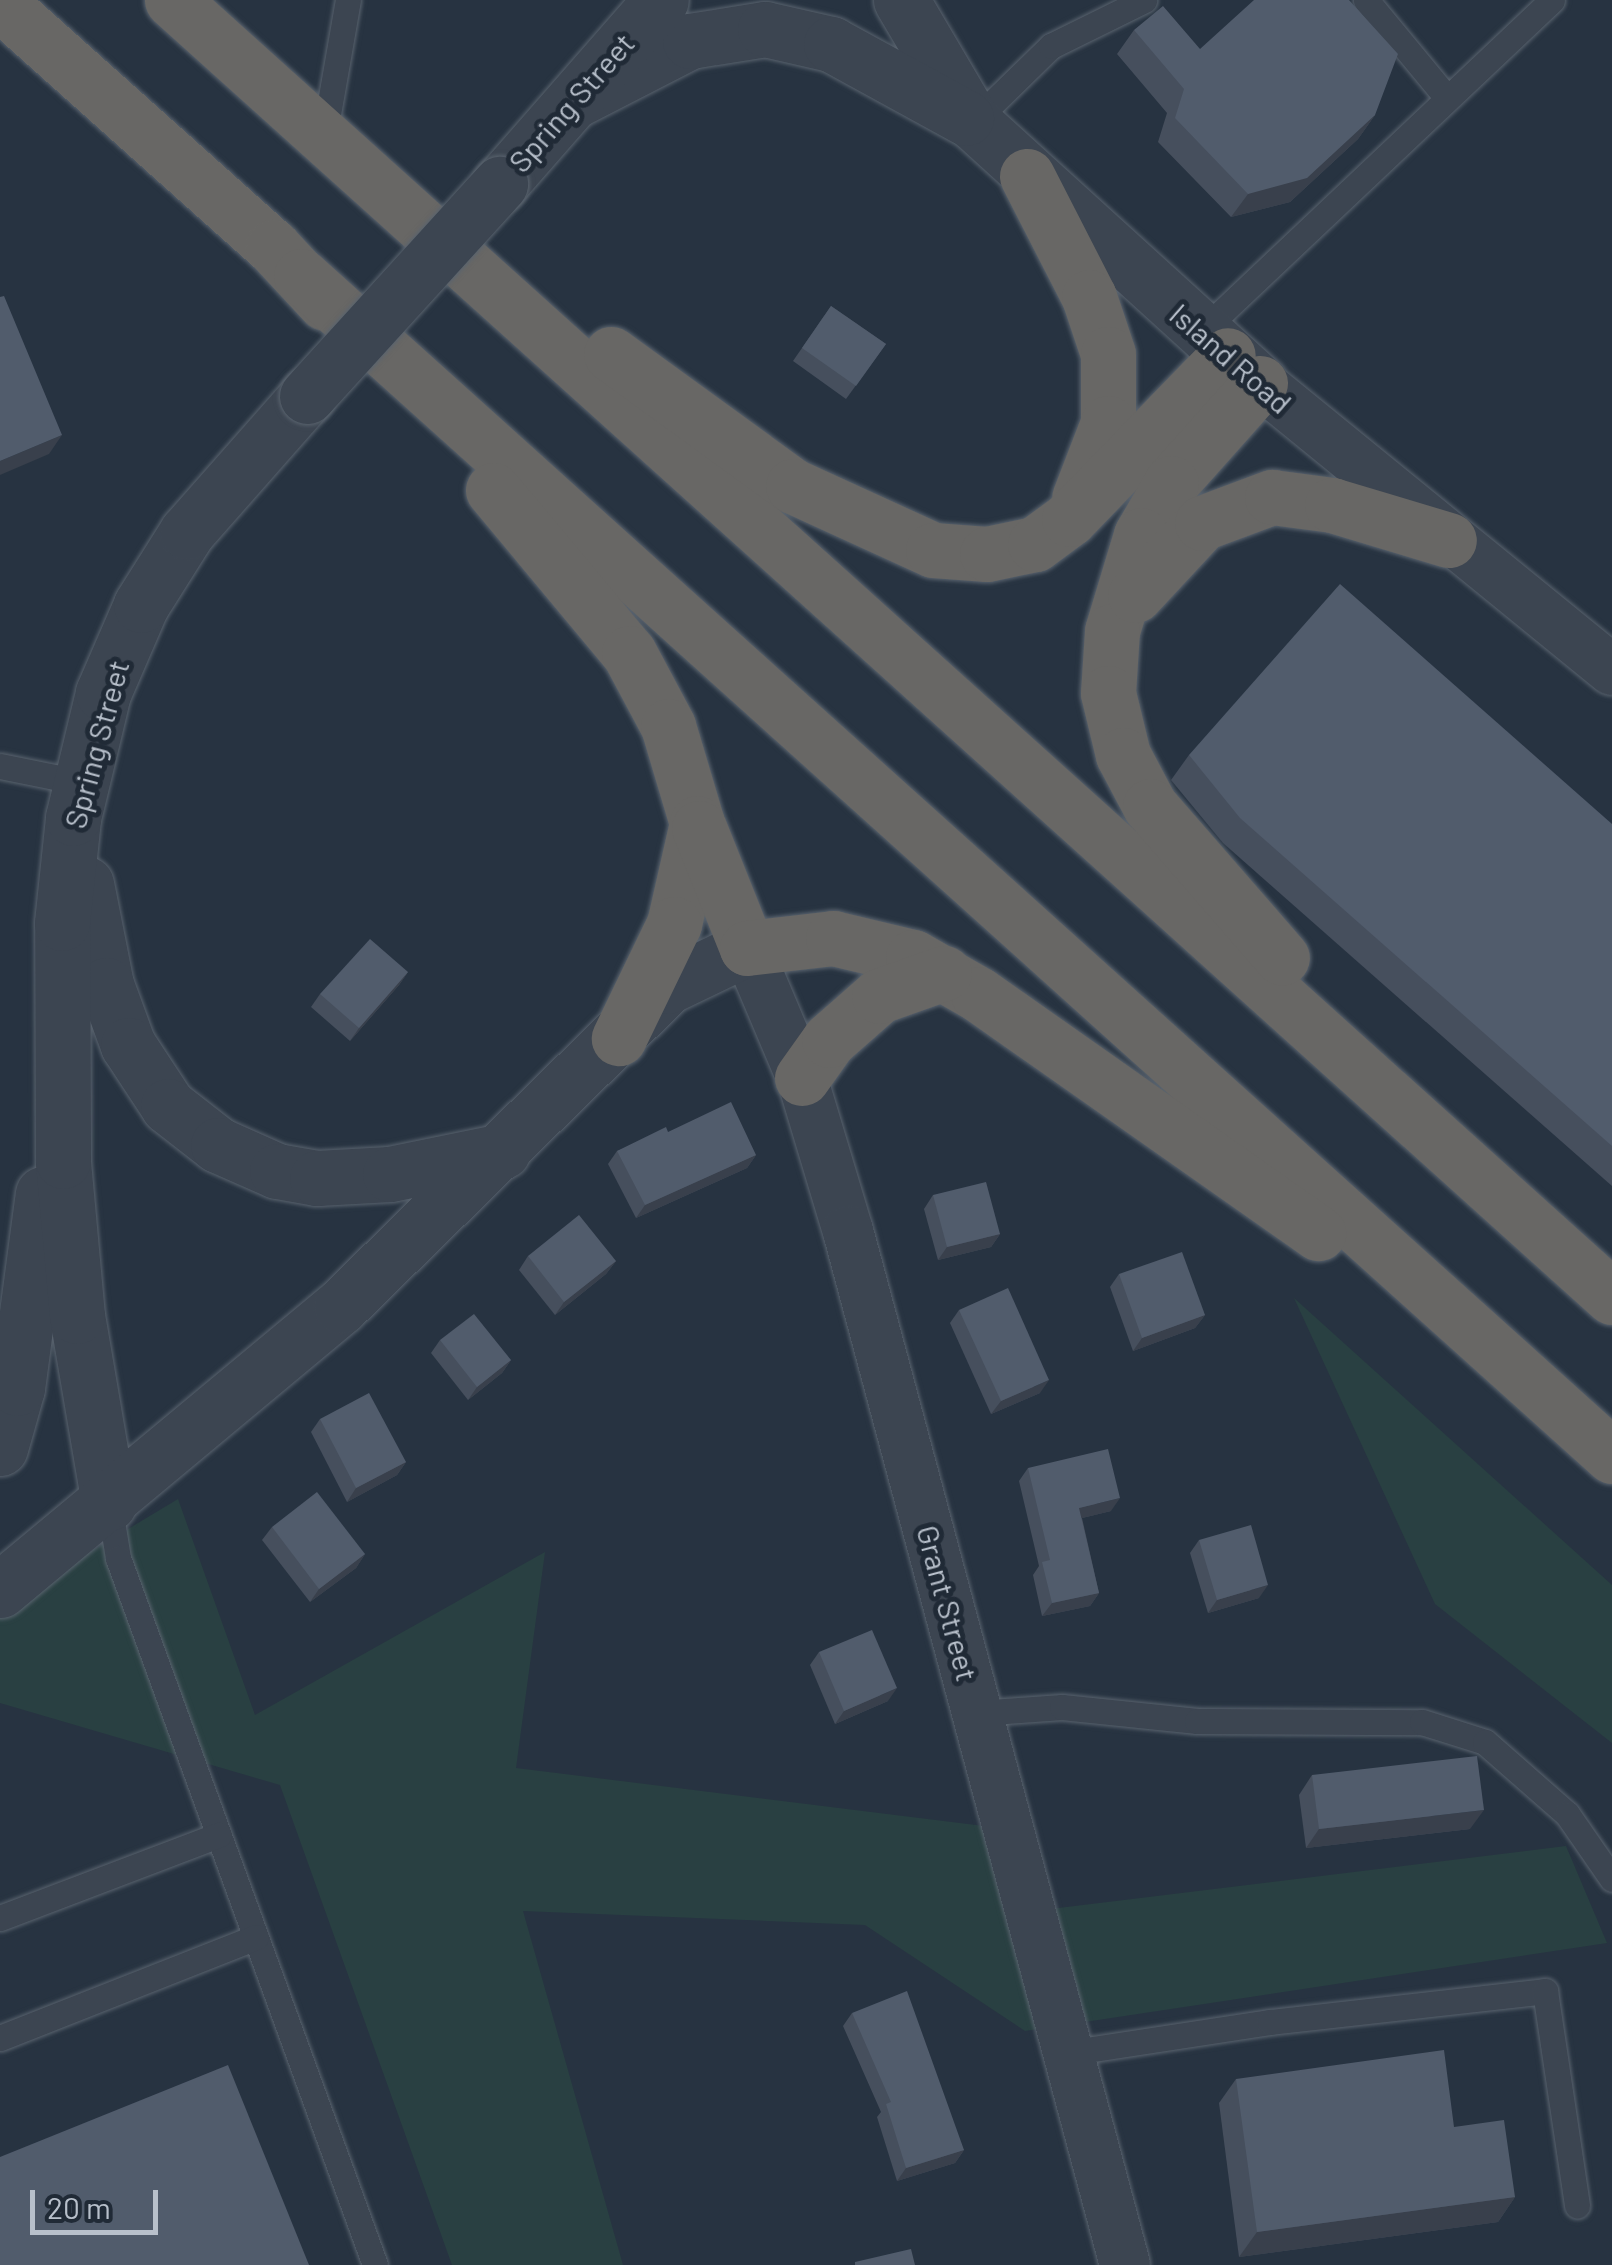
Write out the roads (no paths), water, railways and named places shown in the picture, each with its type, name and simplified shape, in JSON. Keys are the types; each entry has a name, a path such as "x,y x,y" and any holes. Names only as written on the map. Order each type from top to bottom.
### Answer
{"highway":[{"path":"172,0 1612,1297"},
{"path":"0,3 1612,1456"},
{"path":"1027,176 1089,297 1108,354 1108,423 1069,519"},
{"path":"381,188 793,486 868,524 933,550 986,554 1035,544 1069,519 1230,357"},
{"path":"301,276 612,630 668,726 697,822 747,948 833,938 890,948 944,973 1552,1402"},
{"path":"1230,357 1130,563 1112,631 1113,726 1150,806 1511,1206"},
{"path":"1112,631 1146,577 1182,539 1249,502 1311,500 1450,540"},
{"path":"619,1038 674,924 697,822"},
{"path":"802,1078 829,1040 879,996 944,973"}],"street":[{"name":"Island Road","path":"901,0 973,122 1027,176 1230,357 1612,670"},
{"name":"Spring Street","path":"109,1503 69,1242 61,1048 62,923 76,800 104,694 161,571 239,468 500,184 653,5"},
{"path":"575,100 690,42 765,29 831,44 973,122"},
{"path":"76,800 116,1017 146,1079 192,1126 246,1160 316,1178 390,1174 503,1151"},
{"path":"0,1590 341,1306 668,986 747,948"},
{"name":"Grant Street","path":"747,948 802,1078 1126,2265"},
{"path":"0,1448 23,1351 61,1048"}],"lane":[{"path":"324,137 348,0"},
{"path":"973,122 1051,46 1144,0"},
{"path":"1366,0 1447,98"},
{"path":"1230,357 1447,98 1552,0"},
{"path":"0,766 76,800"},
{"path":"109,1503 118,1558 375,2265"},
{"path":"978,1713 1062,1706 1196,1722 1422,1722 1485,1742 1567,1814 1612,1879"},
{"path":"0,1918 220,1835"},
{"path":"0,2038 256,1937"},
{"path":"1066,2054 1270,2022 1545,1991 1577,2206"}]}
